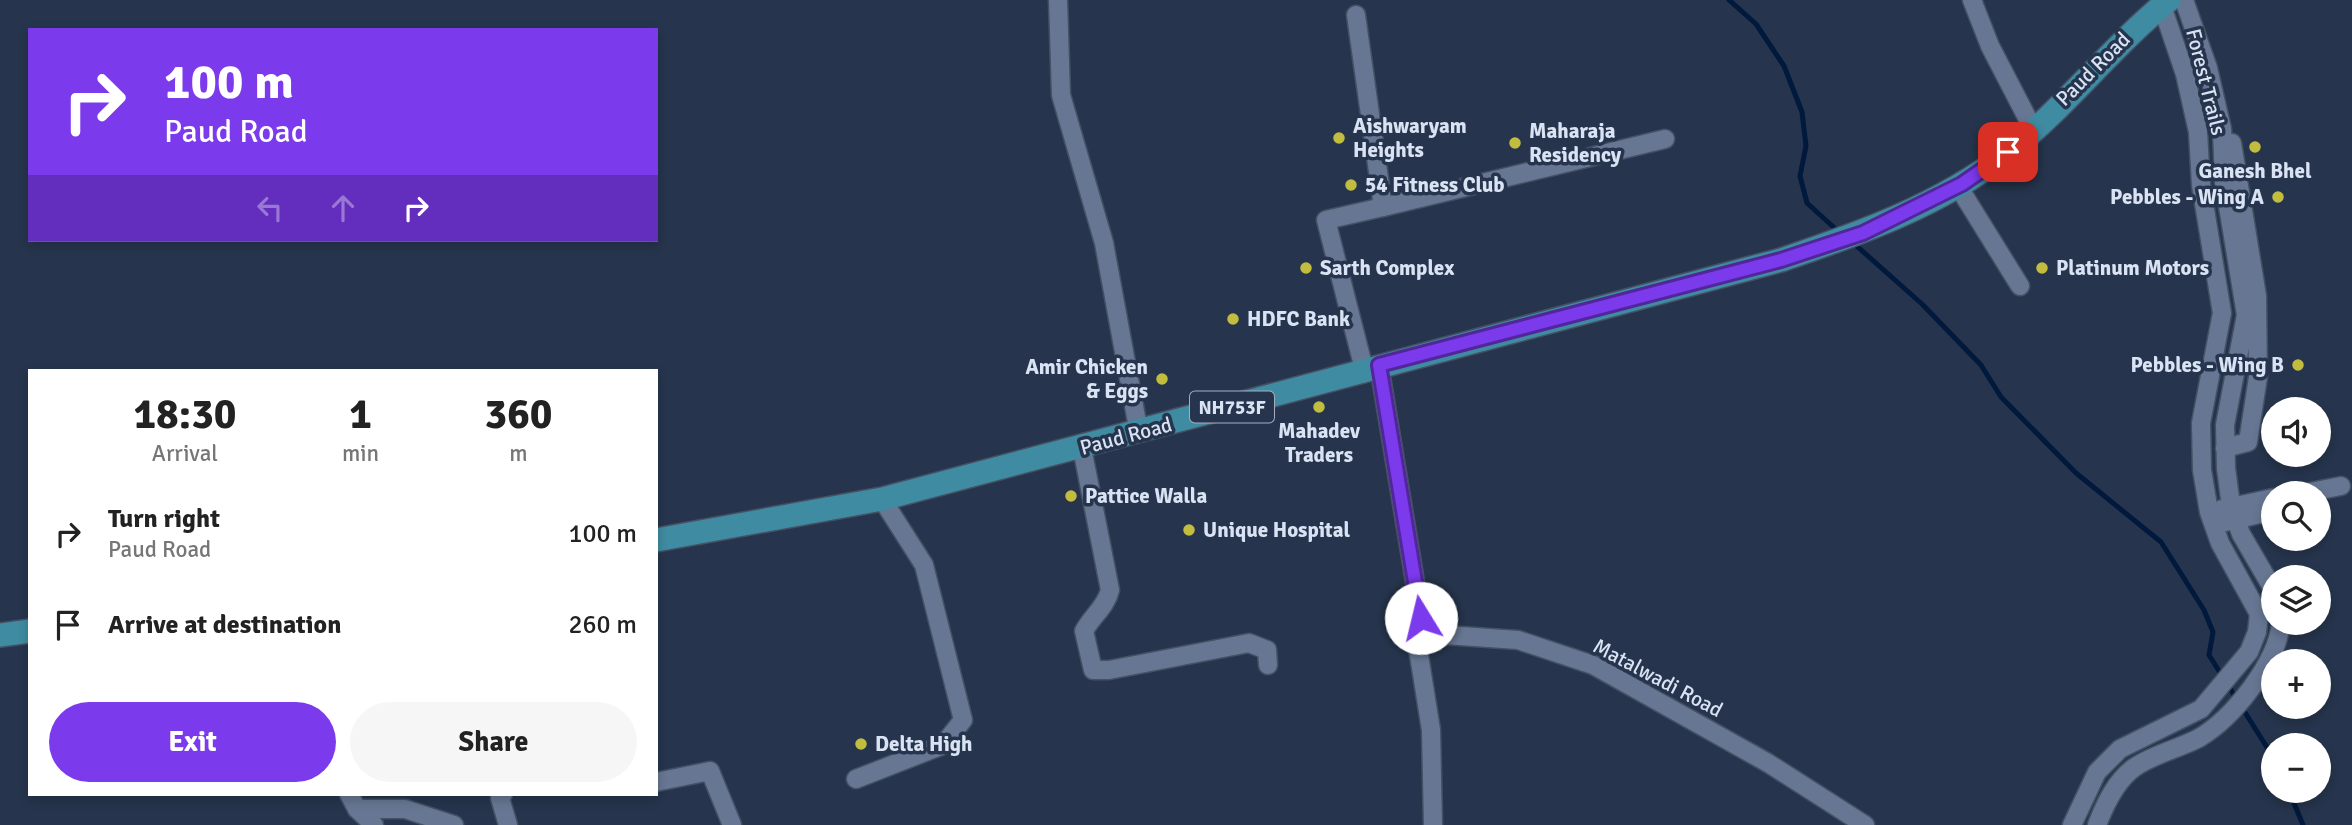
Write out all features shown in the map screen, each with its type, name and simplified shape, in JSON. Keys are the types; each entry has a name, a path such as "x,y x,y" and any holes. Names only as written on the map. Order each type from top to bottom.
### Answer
{"main road":[{"name":"Paud Road","path":"658,540 882,499 1139,433 1371,367 1803,253 1863,233 1958,187 2008,152 2133,29 2172,2"},
{"path":"0,635 28,631"}],"street":[{"path":"1058,0 1061,95 1104,243 1139,433"},
{"path":"1972,0 1990,46 2033,129"},
{"path":"2172,2 2201,48 2221,130 2224,182 2246,315 2225,425 2225,448 2234,512 2261,569"},
{"name":"Forest Trails","path":"2072,825 2097,772 2120,749 2201,709 2249,652 2259,614 2211,519 2202,470 2202,424 2222,313 2201,184 2198,132 2179,56 2172,2"},
{"path":"1356,15 1383,207"},
{"path":"2179,56 2201,48"},
{"path":"2194,115 2217,111"},
{"path":"2217,111 2230,127 2257,309 2258,377 2248,442 2225,448"},
{"path":"1433,825 1431,730 1418,649 1431,634 1421,618 1371,367 1326,220 1665,139"},
{"path":"1958,187 2020,286"},
{"path":"1082,448 1110,590 1107,604 1092,617 1084,631 1093,670 1109,670 1250,643 1267,650 1268,665"},
{"path":"856,779 943,744 963,720 924,565 882,499"},
{"path":"2211,519 2261,503"},
{"path":"2234,512 2261,511"},
{"path":"2238,576 2258,564"},
{"name":"Matalwadi Road","path":"1431,634 1518,640 1593,665 1768,763 1865,825"},
{"path":"2097,825 2116,786 2134,768 2216,727 2269,664 2280,635"},
{"path":"2120,749 2134,768"},
{"path":"658,782 710,771 732,825"},
{"path":"502,796 508,825"},
{"path":"353,802 374,825"},
{"path":"353,802 405,809 454,825"}],"waterway":[{"path":"1729,0 1756,24 1784,66 1802,112 1806,146 1800,176 1807,203 1840,233"},
{"path":"1851,241 1922,304 1981,365 2001,397 2076,473 2161,542 2204,610 2213,632 2209,655 2261,738"},
{"path":"2294,803 2303,825"}],"place":[{"name":"Aishwaryam Heights","path":"1339,138"},
{"name":"Maharaja Residency","path":"1515,143"},
{"name":"Ganesh Bhel","path":"2255,147"},
{"name":"54 Fitness Club","path":"1351,185"},
{"name":"Pebbles - Wing A","path":"2278,197"},
{"name":"Sarth Complex","path":"1306,268"},
{"name":"Platinum Motors","path":"2042,268"},
{"name":"HDFC Bank","path":"1233,319"},
{"name":"Pebbles - Wing B","path":"2298,365"},
{"name":"Amir Chicken & Eggs","path":"1162,379"},
{"name":"Mahadev Traders","path":"1319,407"},
{"name":"Pattice Walla","path":"1071,496"},
{"name":"Unique Hospital","path":"1189,530"},
{"name":"Delta High","path":"861,744"}],"route":[{"path":"1421,618 1379,365 1781,260 1863,233 1962,184 2008,152"}]}
